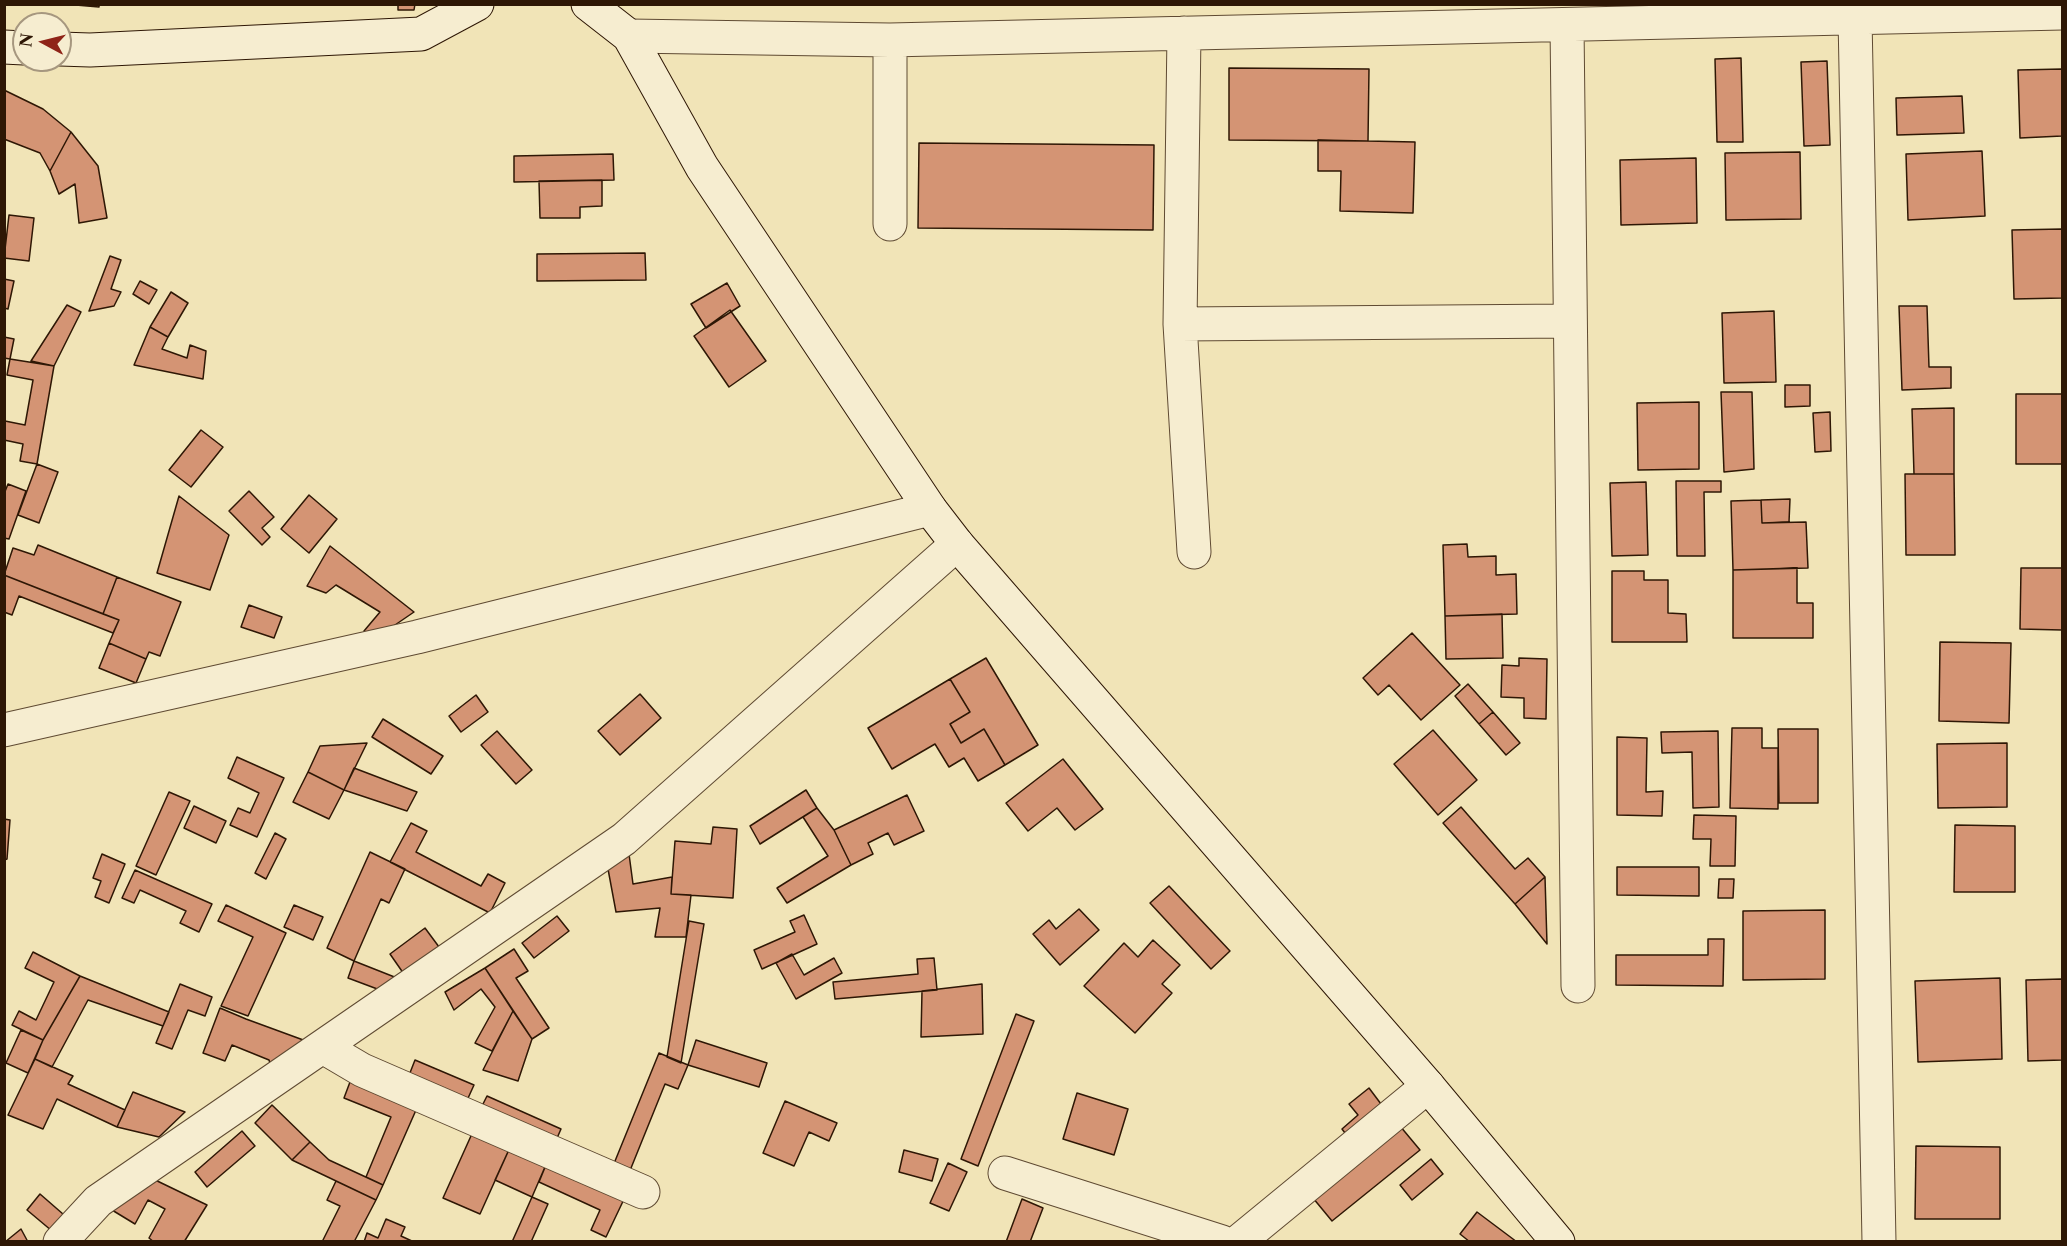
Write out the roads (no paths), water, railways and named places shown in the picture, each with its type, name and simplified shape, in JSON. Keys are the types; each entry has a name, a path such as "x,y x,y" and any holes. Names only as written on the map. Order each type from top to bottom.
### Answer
{"street":[{"path":"72,49 421,33 477,4"},
{"path":"588,4 629,36 702,167 930,509 957,544 1428,1086 1557,1242"},
{"path":"629,36 890,40 1184,33 1366,17 1567,25 2062,13"},
{"path":"1855,18 1879,1242"},
{"path":"1567,25 1578,986"},
{"path":"1184,33 1180,324 1194,552"},
{"path":"890,40 890,224"},
{"path":"1180,324 1569,321"},
{"path":"4,730 417,637 930,509"},
{"path":"60,1242 98,1201 624,839 957,544"},
{"path":"322,1047 362,1070 643,1192"},
{"path":"1238,1242 1428,1086"},
{"path":"1005,1173 1222,1242"}]}
